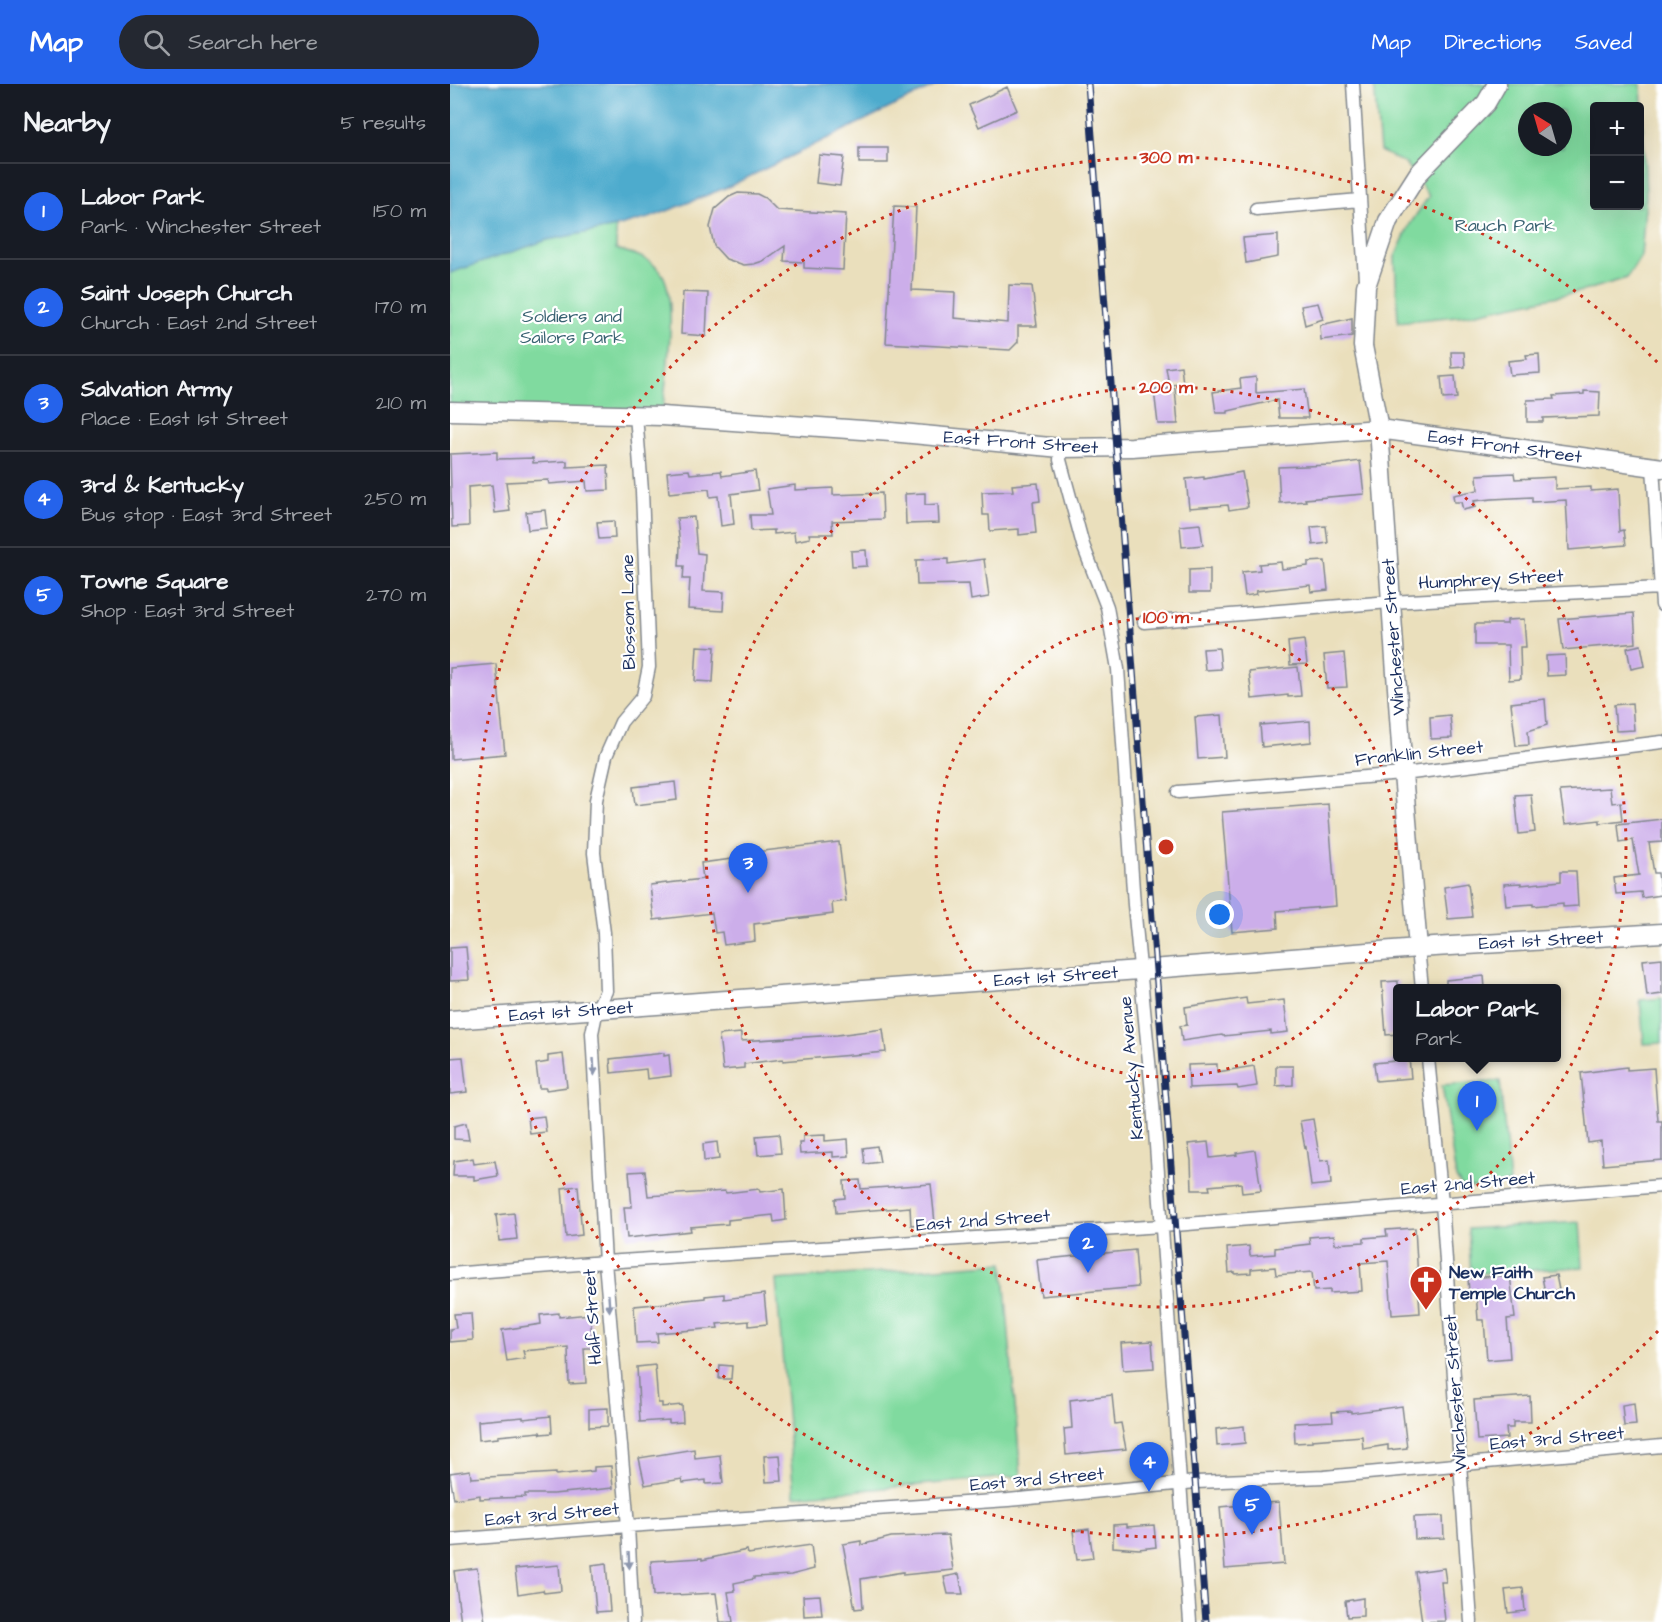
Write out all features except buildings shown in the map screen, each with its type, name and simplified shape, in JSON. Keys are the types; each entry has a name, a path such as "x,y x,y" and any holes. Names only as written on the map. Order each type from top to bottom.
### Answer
{"street":[{"name":"Winchester Street","path":"1353,84 1366,286 1363,346 1378,429 1403,774 1422,984"},
{"name":"Winchester Street","path":"1366,286 1388,221 1418,174 1486,103 1497,84"},
{"path":"1256,209 1360,200"},
{"name":"East Front Street","path":"450,411 636,415 891,432 1061,448 1132,447 1378,429 1658,467"},
{"name":"Blossom Lane","path":"597,1009 606,991 603,933 594,853 596,800 606,756 621,722 643,696 650,667 636,415"},
{"name":"Kentucky Avenue","path":"1061,448 1060,460 1080,535 1107,607 1114,639 1127,785 1139,970 1153,1103 1190,1622"},
{"path":"1658,467 1662,605"},
{"name":"Humphrey Street","path":"1144,622 1390,602 1660,588"},
{"name":"Franklin Street","path":"1178,792 1403,774 1662,742"},
{"name":"East 1st Street","path":"450,1020 1418,948 1662,933"},
{"name":"Half Street","path":"597,1009 592,1033 605,1262 628,1526 633,1622"},
{"name":"Winchester Street","path":"1428,1062 1442,1203 1471,1622"},
{"name":"East 2nd Street","path":"450,1274 1162,1226 1662,1186"},
{"name":"East 3rd Street","path":"450,1540 1008,1500 1181,1484 1324,1477 1662,1446"}],"green space":[{"name":"Rauch Park","path":"1374,84 1641,84 1642,102 1590,102 1590,210 1644,210 1644,151 1646,196 1641,256 1627,278 1587,290 1467,315 1398,322 1395,257 1410,224 1429,196 1406,164 1380,151"},
{"name":"Soldiers and Sailors Park","path":"616,227 616,249 650,262 660,271 666,282 669,299 670,340 662,416 450,411 450,273 547,240"},
{"path":"1662,998 1662,1043 1644,1044 1640,1000"},
{"path":"1500,1081 1510,1183 1474,1188 1462,1187 1456,1178 1442,1085"},
{"path":"1580,1222 1583,1267 1471,1274 1468,1229"},
{"path":"1003,1263 1021,1476 794,1496 776,1280"}],"water":[{"path":"450,84 939,84 730,186 652,217 616,227 547,240 450,273"}],"railway":[{"path":"1088,84 1206,1622"}],"place":[{"name":"Salvation Army","path":"748,893"},
{"name":"Labor Park","path":"1477,1131"},
{"name":"Saint Joseph Church","path":"1088,1273"},
{"name":"New Faith Temple Church","path":"1426,1311"},
{"name":"3rd & Kentucky","path":"1149,1492"},
{"name":"Towne Square","path":"1252,1535"}]}
